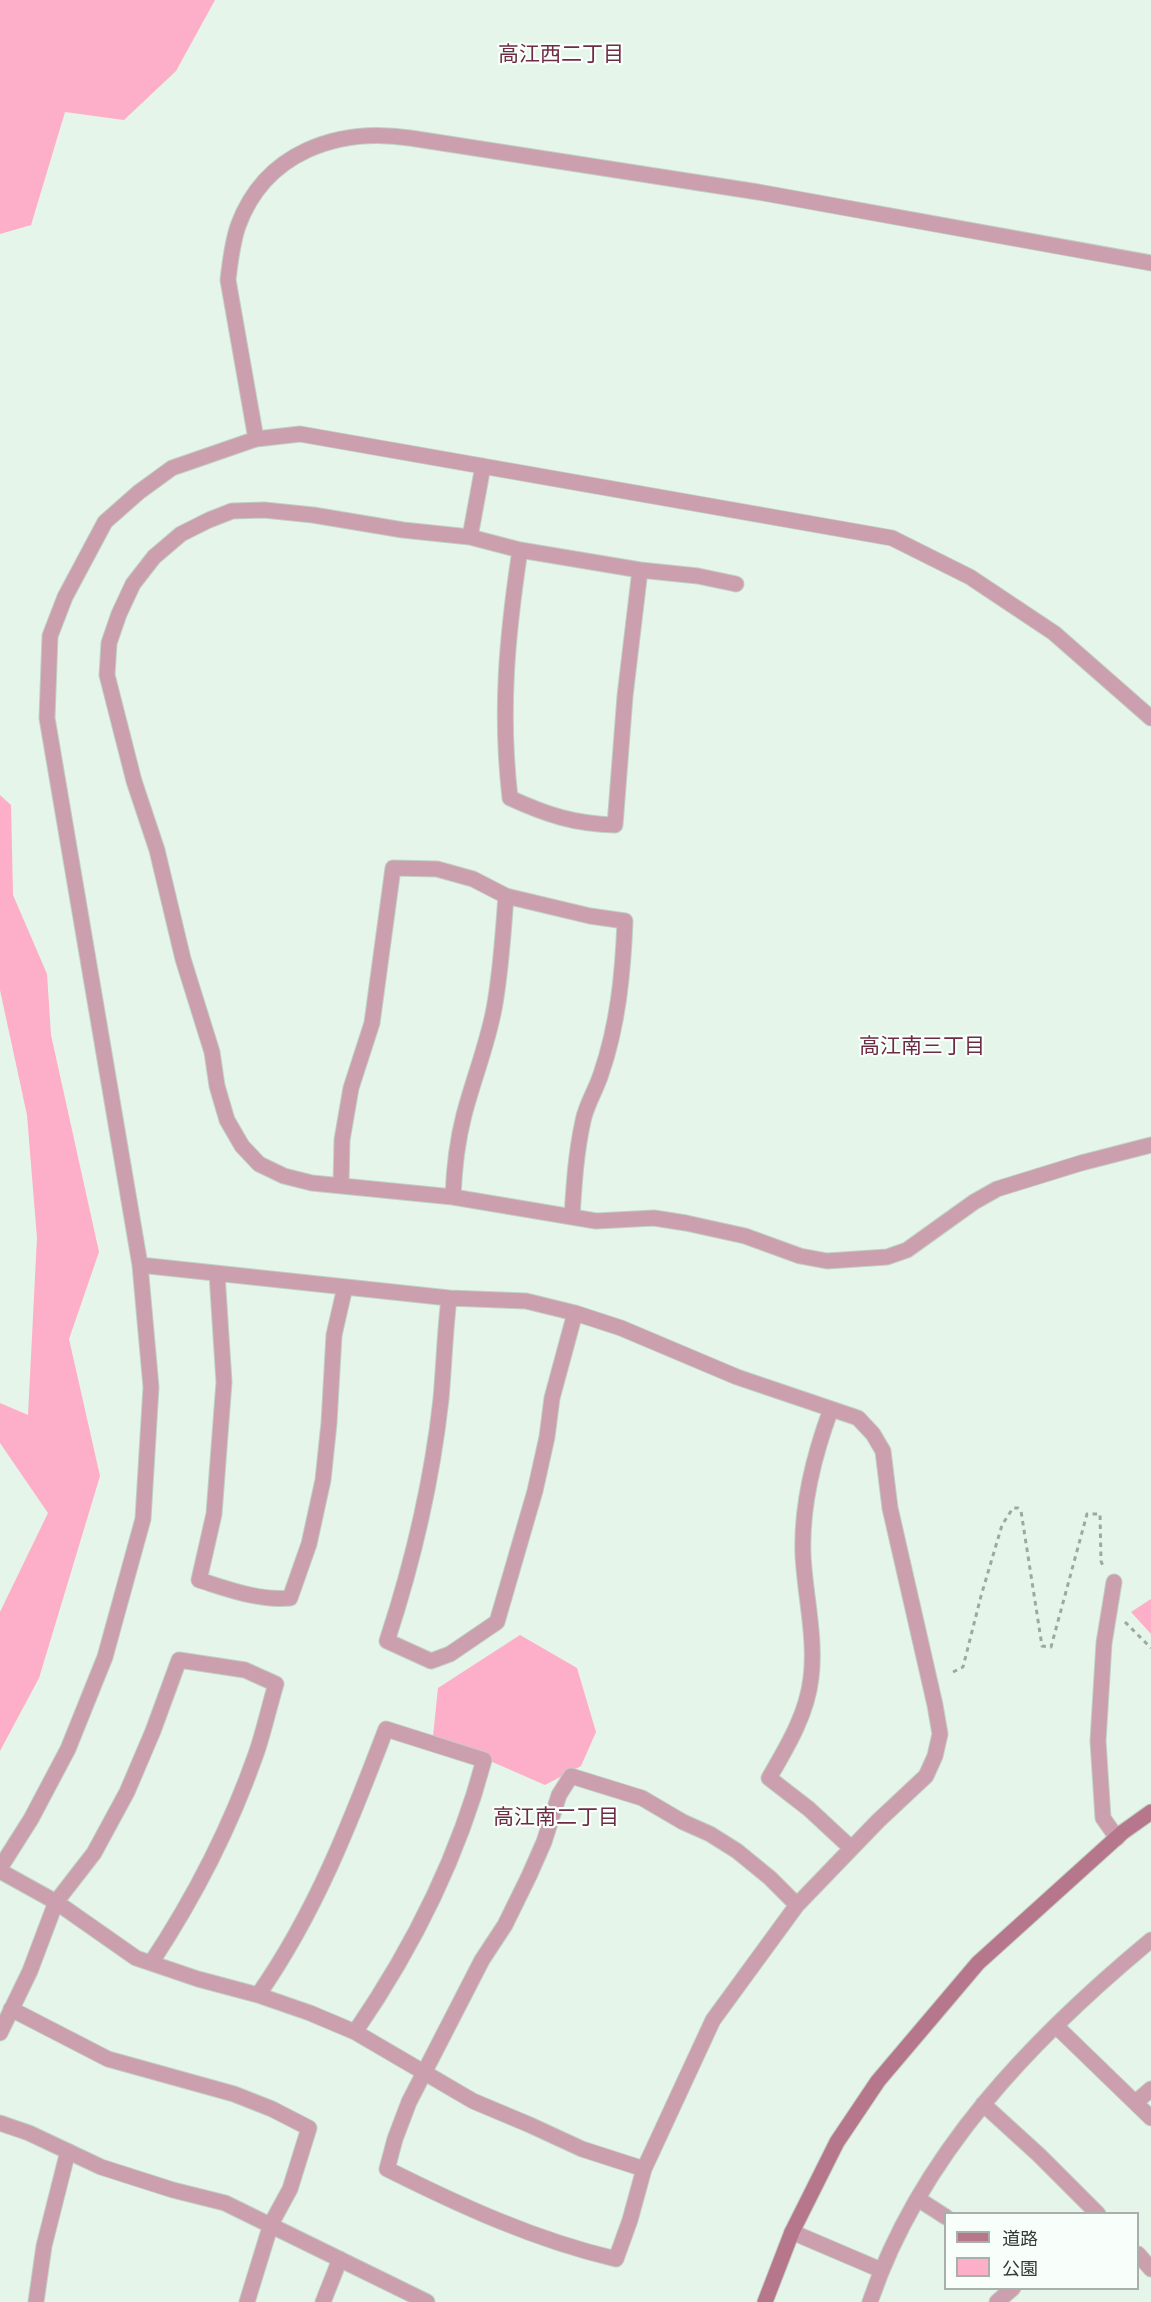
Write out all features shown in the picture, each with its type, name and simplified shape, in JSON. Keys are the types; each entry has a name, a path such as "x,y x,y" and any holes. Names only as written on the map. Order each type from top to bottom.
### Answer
{"street":[{"path":"256,439 228,280 233,244 250,202 268,178 288,160 315,145 337,139 365,134 386,134 758,192 1151,263"},
{"path":"644,2169 582,2149 473,2101 355,2032 258,1995 198,1979 136,1958 56,1902 0,1869 31,1819 68,1749 105,1657 143,1519 151,1387 140,1265 47,718 50,636 65,597 105,522 139,492 172,468 256,439 300,434 892,538 970,577 1054,633 1151,718"},
{"path":"470,537 483,466"},
{"path":"736,584 698,576 640,570 520,550 470,537 264,510 231,511 181,534 154,557 133,584 119,614 109,643 107,675 134,781 157,850 183,959 212,1052 227,1120 242,1146 259,1164 284,1176 312,1183 453,1197 596,1221 654,1218 745,1236 800,1256 827,1261 886,1257 907,1250 974,1202 998,1190 1081,1163 1151,1145"},
{"path":"520,550 509,618 504,694 505,755 510,798 543,814 574,822 615,825 625,696 640,570"},
{"path":"341,1185 342,1140 351,1088 372,1023 393,868 437,869 473,879 506,896 590,916 625,921 624,971 616,1016 602,1074 583,1118 575,1160 572,1217"},
{"path":"453,1197 455,1164 464,1115 481,1063 494,1010 502,955 506,896"},
{"path":"140,1265 448,1298 526,1301 575,1313 621,1328 737,1377 858,1418 873,1434 883,1451 890,1508 940,1734 935,1756 926,1776 796,1905 713,2020 644,2169 616,2259 575,2250 495,2220 387,2169 394,2139 409,2102 482,1960 505,1925 530,1876 559,1795 571,1776 642,1798 683,1822 711,1834 737,1851 796,1905"},
{"path":"217,1274 224,1382 214,1514 199,1580 232,1591 272,1600 290,1598 309,1544 323,1480 334,1335 345,1287"},
{"path":"448,1298 441,1398 431,1467 403,1593 387,1641 431,1661 450,1654 497,1623 535,1491 547,1437 552,1398 575,1313"},
{"path":"831,1409 815,1456 804,1523 803,1555 809,1607 811,1678 804,1707 789,1743 769,1778 809,1809 851,1848"},
{"path":"1114,1582 1104,1642 1098,1741 1103,1818 1117,1838"},
{"path":"0,2032 30,1971 56,1902 94,1852 127,1792 153,1731 179,1660 245,1670 276,1684 256,1754 206,1871 175,1928 152,1963"},
{"path":"258,1995 275,1970 323,1883 386,1729 484,1760 471,1808 436,1894 383,1991 355,2032"},
{"path":"765,2302 792,2232 837,2142 878,2081 978,1963 1117,1838 1151,1812"},
{"path":"870,2302 881,2270 918,2199 943,2156 983,2104 1007,2074 1056,2026 1151,1940"},
{"path":"11,2009 108,2059 234,2094 272,2109 309,2128 290,2189 271,2224 247,2302"},
{"path":"1056,2026 1151,2118"},
{"path":"1136,2102 1151,2089"},
{"path":"983,2104 1039,2155 1096,2212"},
{"path":"0,2123 29,2133 101,2167 225,2203 427,2302"},
{"path":"36,2302 44,2246 68,2151"},
{"path":"918,2199 944,2216"},
{"path":"792,2232 881,2270"},
{"path":"1139,2256 1151,2269"},
{"path":"323,2302 340,2259"},
{"path":"997,2302 1012,2290"}],"path":[{"path":"953,1671 963,1667 1002,1525 1013,1508 1021,1511 1042,1646 1051,1647 1087,1514 1100,1514 1101,1562 1107,1576 1114,1582"},
{"path":"1110,1605 1151,1648"}],"green space":[{"path":"0,0 215,0 176,71 124,120 65,112 31,225 0,234"},
{"path":"0,795 11,805 13,895 47,974 51,1035 99,1252 69,1339 100,1476 39,1678 0,1751 0,1612 48,1513 0,1443 0,1403 28,1415 37,1238 27,1115 0,990"},
{"path":"1151,1599 1151,1634 1131,1612"},
{"path":"520,1635 577,1668 596,1732 581,1766 545,1785 433,1736 438,1688"}],"district":[{"name":"高江西二丁目","path":"561,54"},
{"name":"高江南三丁目","path":"922,1046"},
{"name":"高江南二丁目","path":"556,1817"}]}
